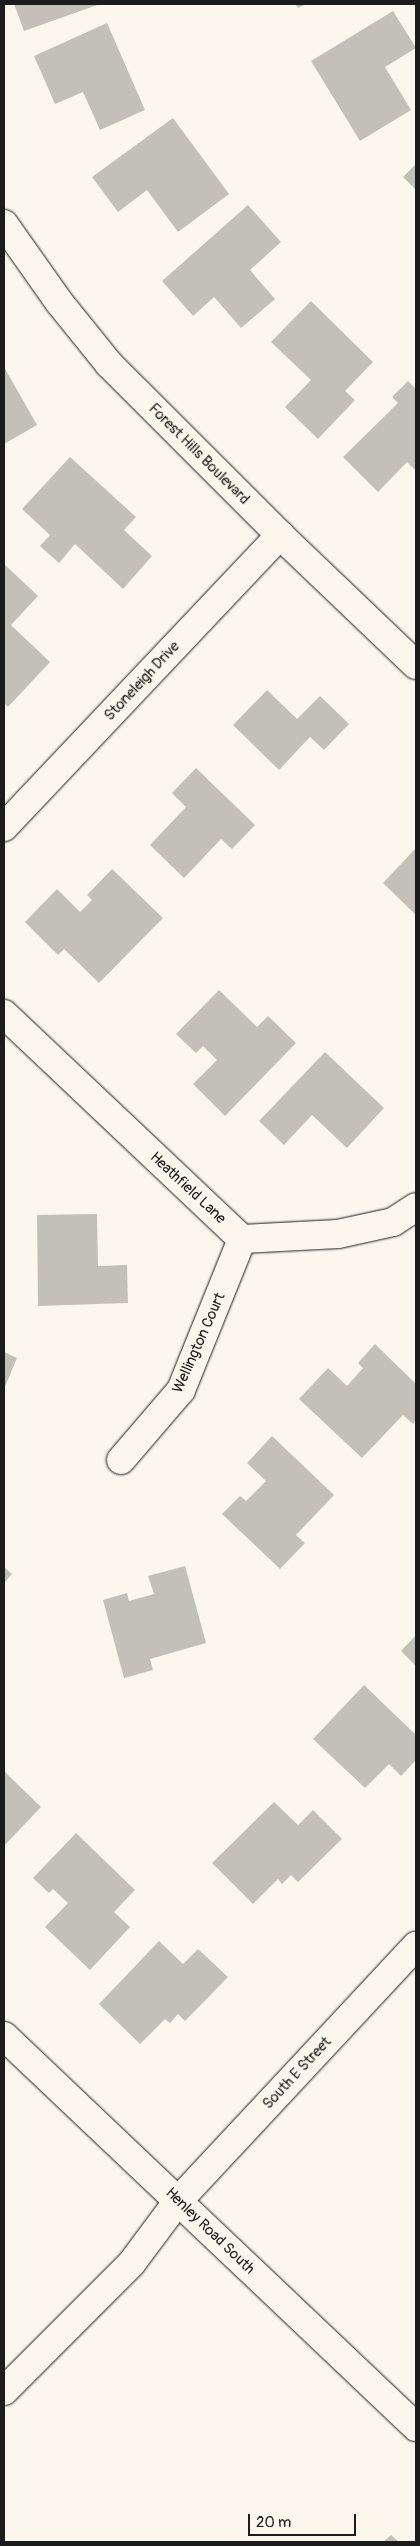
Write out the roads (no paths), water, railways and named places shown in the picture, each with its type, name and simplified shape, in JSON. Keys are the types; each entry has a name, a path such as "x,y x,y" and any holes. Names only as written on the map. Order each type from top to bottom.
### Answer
{"street":[{"name":"Forest Hills Boulevard","path":"4,224 59,302 109,364 280,535 416,665"},
{"name":"Stoneleigh Drive","path":"4,827 280,535"},
{"name":"Heathfield Lane","path":"4,1014 242,1239"},
{"path":"242,1239 338,1234 393,1222 416,1207"},
{"name":"Wellington Court","path":"121,1460 181,1390 242,1239"},
{"name":"South E Street","path":"4,2392 131,2264 178,2200 416,1946"},
{"name":"Henley Road South","path":"4,2036 416,2427"}]}
